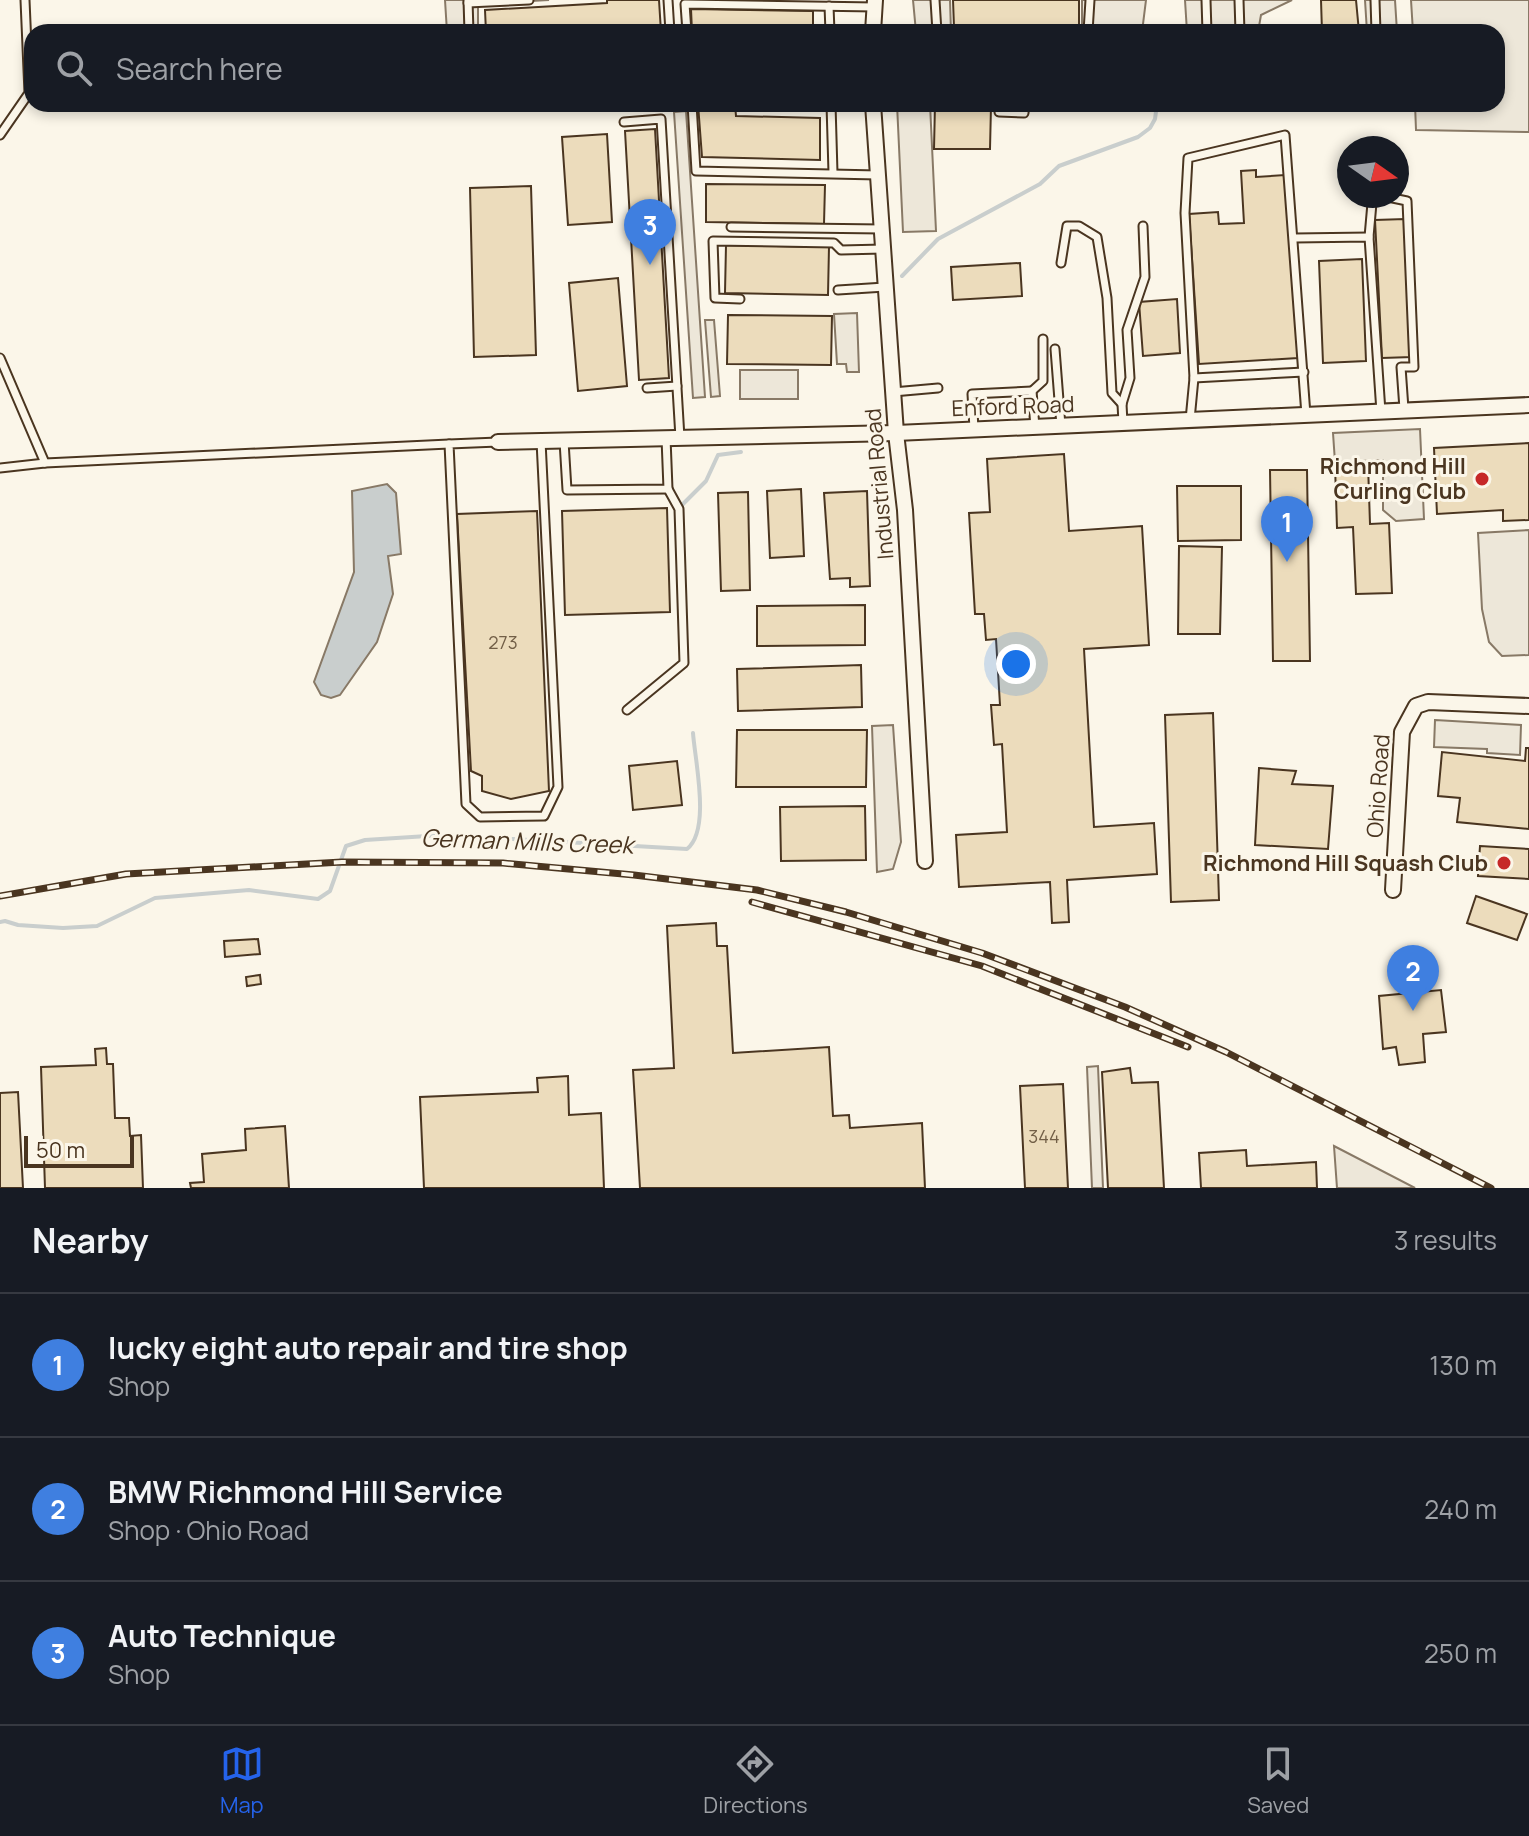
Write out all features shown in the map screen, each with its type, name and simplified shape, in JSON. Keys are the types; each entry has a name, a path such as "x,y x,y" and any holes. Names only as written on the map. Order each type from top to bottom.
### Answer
{"street":[{"path":"874,24 875,3"},
{"name":"Industrial Road","path":"874,112 896,433 905,510 925,861"},
{"name":"Enford Road","path":"498,442 896,433 1529,405"},
{"name":"Ohio Road","path":"1393,890 1402,732 1416,706 1428,702 1529,706"}],"lane":[{"path":"25,0 26,24"},
{"path":"469,24 468,1 529,0"},
{"path":"668,0 670,24"},
{"path":"935,0 936,24"},
{"path":"1088,24 1090,0"},
{"path":"1206,0 1207,24"},
{"path":"1239,0 1240,24"},
{"path":"1375,0 1376,24"},
{"path":"686,24 685,4 829,6 875,3"},
{"path":"829,6 830,24"},
{"path":"0,135 24,100"},
{"path":"692,112 696,171 878,175"},
{"path":"831,112 833,173"},
{"path":"999,112 1024,112"},
{"path":"624,122 661,119 677,386 668,489 679,509 684,663 627,710"},
{"path":"1190,420 1194,378 1185,213 1188,158 1285,135 1306,415"},
{"path":"1381,412 1369,237 1372,203 1383,196 1407,201 1414,367 1401,367 1404,411"},
{"path":"1061,263 1067,226 1079,226 1097,237 1107,298 1112,393 1122,404"},
{"path":"1123,423 1122,404 1130,378 1127,330 1145,277 1143,226"},
{"path":"731,227 882,229"},
{"path":"1295,238 1369,237"},
{"path":"740,299 715,298 713,241 834,243 841,250 883,249"},
{"path":"838,290 885,287"},
{"path":"974,429 972,394 1032,391 1043,381 1043,339"},
{"path":"1055,349 1061,426"},
{"path":"0,358 45,463"},
{"path":"1194,378 1304,372"},
{"path":"647,388 677,386"},
{"path":"893,392 938,388"},
{"path":"1032,391 1035,427"},
{"path":"449,444 466,804 480,817 544,816 558,787 541,441"},
{"path":"564,441 567,490 668,489"},
{"path":"0,468 45,463 498,442"}],"shaded area":[{"path":"445,0 549,0 478,4 478,24 446,24"},
{"path":"913,0 950,0 951,24 915,24"},
{"path":"1082,0 1146,0 1143,24 1082,24"},
{"path":"1185,0 1292,0 1261,15 1259,24 1186,24"},
{"path":"1365,0 1395,0 1396,24 1366,24"},
{"path":"1411,0 1529,0 1529,132 1416,130 1415,112 1505,112 1505,24 1412,24"},
{"path":"674,112 686,112 705,397 693,398"},
{"path":"897,112 930,112 936,231 903,232"},
{"path":"857,313 859,372 847,372 846,364 837,364 834,314"},
{"path":"705,320 714,320 720,396 711,397"},
{"path":"740,370 798,370 798,399 740,399"},
{"path":"1420,429 1424,519 1396,521 1383,510 1383,460 1335,462 1333,433"},
{"path":"387,484 396,493 401,554 388,556 393,594 377,642 340,695 331,698 321,695 314,682 354,572 352,491"},
{"path":"1529,530 1529,655 1502,656 1489,642 1482,609 1478,533"},
{"path":"1435,720 1521,725 1520,755 1487,753 1487,749 1434,747"},
{"path":"893,725 901,842 893,869 877,872 872,726"},
{"path":"1098,1066 1103,1188 1092,1188 1087,1067"},
{"path":"1334,1146 1415,1188 1337,1188"}],"building":[{"path":"607,0 659,0 660,24 486,24 485,10 607,3"},
{"path":"953,0 1079,0 1079,24 954,24"},
{"path":"1321,0 1356,0 1358,24 1322,24"},
{"path":"691,9 813,11 813,24 692,24"},
{"path":"699,112 820,118 820,160 702,157"},
{"path":"935,112 991,112 990,149 934,149"},
{"path":"655,129 669,378 639,380 625,131"},
{"path":"607,134 612,222 568,225 562,137"},
{"path":"1256,170 1256,177 1285,175 1298,358 1199,364 1189,214 1218,212 1219,224 1244,223 1241,171"},
{"path":"706,184 825,185 824,224 706,222"},
{"path":"531,186 536,355 474,357 470,188"},
{"path":"1405,219 1412,357 1382,358 1375,220"},
{"path":"726,245 829,247 828,295 725,293"},
{"path":"1362,259 1366,361 1323,363 1319,261"},
{"path":"1020,263 1022,296 953,300 951,267"},
{"path":"618,278 627,386 578,391 569,283"},
{"path":"1177,299 1180,353 1143,356 1139,302"},
{"path":"728,315 832,316 831,365 727,364"},
{"name":"Richmond Hill Curling Club","path":"1529,443 1529,520 1503,521 1503,510 1437,514 1434,448"},
{"path":"1064,454 1069,531 1142,526 1149,645 1084,649 1094,827 1154,823 1157,874 1067,880 1069,922 1052,923 1050,882 959,887 956,835 1007,832 1002,744 994,745 991,705 1000,705 996,639 986,640 984,614 975,614 969,513 990,512 987,459"},
{"path":"1368,464 1370,524 1389,523 1392,593 1356,594 1353,527 1337,528 1335,465"},
{"path":"1270,470 1307,470 1310,661 1273,661"},
{"path":"1177,486 1241,486 1241,540 1178,541"},
{"path":"801,489 804,556 770,558 767,491"},
{"path":"867,491 870,586 850,587 850,578 830,579 824,493"},
{"path":"748,492 750,590 721,591 718,493"},
{"path":"667,508 670,612 565,615 562,511"},
{"path":"537,511 549,791 511,799 482,791 482,776 471,771 457,514"},
{"path":"1179,546 1222,547 1220,634 1178,634"},
{"path":"865,605 865,645 757,646 757,606"},
{"path":"861,665 862,707 738,711 737,669"},
{"path":"1213,713 1219,900 1171,902 1165,715"},
{"path":"737,730 867,730 866,787 736,787"},
{"path":"1526,748 1529,748 1529,829 1457,822 1460,798 1438,796 1442,752 1525,761"},
{"path":"677,761 682,805 633,810 629,766"},
{"path":"1259,768 1296,771 1292,784 1333,786 1328,849 1255,845"},
{"path":"865,806 866,860 781,861 780,807"},
{"name":"Richmond Hill Squash Club","path":"1480,846 1529,849 1529,879 1478,876"},
{"path":"1476,896 1527,914 1517,940 1467,923"},
{"path":"716,923 717,946 727,946 733,1053 829,1047 833,1116 849,1115 850,1128 922,1123 925,1188 640,1188 633,1070 674,1068 667,926"},
{"path":"258,939 260,954 225,957 224,941"},
{"path":"260,975 261,984 247,986 246,977"},
{"path":"1441,990 1446,1032 1423,1034 1425,1062 1399,1065 1396,1047 1383,1049 1379,996"},
{"path":"106,1048 107,1064 113,1064 115,1118 129,1118 130,1136 141,1135 143,1188 45,1188 41,1067 96,1065 95,1049"},
{"path":"1130,1068 1132,1083 1158,1082 1164,1188 1108,1188 1102,1072"},
{"path":"568,1076 569,1115 601,1113 604,1188 424,1188 420,1097 538,1092 537,1078"},
{"path":"1063,1084 1068,1188 1025,1188 1020,1086"},
{"path":"18,1092 23,1188 0,1188 0,1093"},
{"path":"285,1126 289,1188 191,1188 190,1183 204,1182 202,1154 246,1150 245,1129"},
{"path":"1246,1150 1247,1166 1316,1162 1317,1188 1201,1188 1199,1153"}],"waterway":[{"name":"German Mills Creek","path":"902,276 938,239 1040,184 1059,166 1138,137 1150,128 1156,112"},
{"name":"German Mills Creek","path":"682,505 706,481 718,455 741,452"},
{"name":"German Mills Creek","path":"0,922 63,928 97,926 155,898 249,890 318,899 330,891 346,846 365,840 443,835 687,849 694,840 700,811 693,733"}],"railway":[{"path":"0,896 126,874 342,862 503,863 757,890 846,912 982,953 1125,1007 1226,1052 1491,1188"},
{"path":"752,902 982,966 1188,1047"}],"place":[{"name":"Auto Technique","path":"650,265"},
{"name":"Richmond Hill Curling Club","path":"1482,479"},
{"name":"lucky eight auto repair and tire shop","path":"1287,562"},
{"name":"Richmond Hill Squash Club","path":"1504,863"},
{"name":"BMW Richmond Hill Service","path":"1413,1011"}]}
